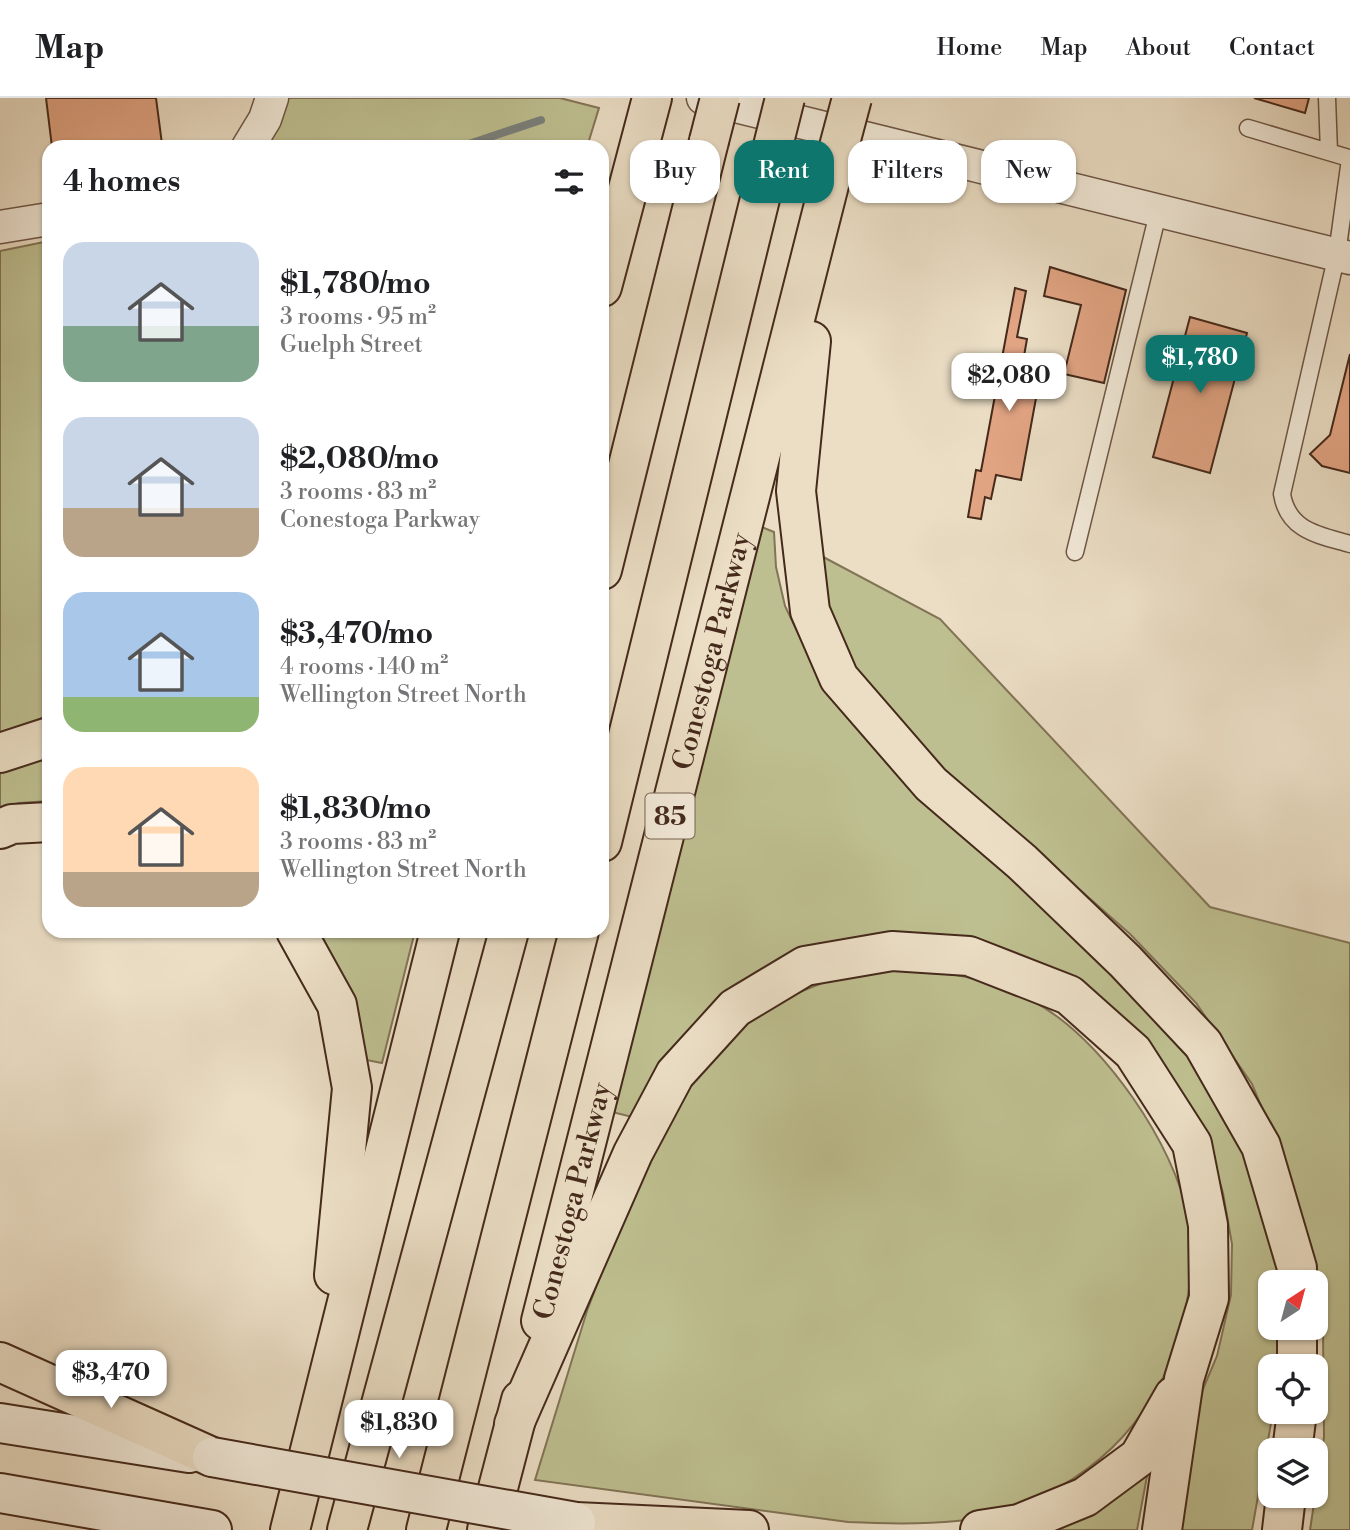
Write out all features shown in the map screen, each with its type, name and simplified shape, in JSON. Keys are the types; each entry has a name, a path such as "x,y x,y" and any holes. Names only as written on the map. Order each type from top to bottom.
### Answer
{"highway":[{"path":"609,542 720,98"},
{"name":"85","path":"609,814 785,98"},
{"name":"Conestoga Parkway","path":"834,171 852,98"},
{"path":"640,140 648,113"},
{"path":"609,215 630,176"},
{"path":"609,260 630,178"},
{"name":"Conestoga Parkway","path":"487,1530 826,203"},
{"path":"828,203 796,491 810,611 839,678 931,784 1031,871 1125,961 1203,1044 1261,1146 1297,1270"},
{"path":"0,753 42,739"},
{"path":"0,829 12,824 42,822"},
{"path":"300,938 337,1006 352,1088 322,1399"},
{"path":"290,1530 438,938"},
{"path":"347,1530 507,938"},
{"name":"Conestoga Parkway","path":"426,1530 577,938"},
{"path":"514,1424 633,1153 675,1074 734,1008 805,966 892,951 969,957 1069,995 1133,1052 1192,1144 1208,1225 1209,1298 1184,1379 1162,1530"},
{"path":"0,1362 212,1457"},
{"path":"980,1530 1019,1524 1084,1497 1139,1457 1184,1379"},
{"path":"1282,1530 1285,1508"},
{"path":"592,1526 749,1530"}],"main road":[{"path":"0,1423 212,1457 592,1526"},
{"path":"0,1493 200,1528"}],"street":[{"path":"252,140 265,119 272,98"},
{"path":"704,98 1344,256"},
{"path":"0,227 42,220"}],"lane":[{"path":"1327,98 1329,152"},
{"path":"1248,128 1349,159 1344,256 1282,494 1285,509 1293,521 1309,532 1350,544"},
{"path":"1075,552 1159,209"}],"green space":[{"path":"287,98 560,98 599,108 589,140 269,140"},
{"path":"42,242 42,718 0,732 0,251"},
{"path":"754,524 774,532 776,567 785,606 824,688 1114,966 1187,1049 1248,1153 1277,1260 1277,1270 1258,1270 1258,1340 1278,1340 1279,1354 1258,1354 1258,1424 1271,1424 1268,1438 1258,1438 1258,1496 1252,1530 1175,1530 1203,1389 1217,1356 1231,1295 1232,1244 1223,1193 1209,1145 1124,1026 894,933 854,938 809,951 632,1117 608,1111"},
{"path":"812,551 940,619 1210,907 1350,943 1350,1530 1310,1530 1313,1508 1328,1508 1328,1438 1324,1438 1324,1424 1328,1424 1328,1354 1323,1354 1323,1340 1328,1340 1328,1270 1313,1270 1282,1156 1252,1084 1196,1003 1130,934 938,765 878,704 829,627"},
{"path":"42,753 42,801 19,803 0,809 0,768"},
{"path":"321,938 413,938 382,1063 366,1060 352,1010"},
{"path":"909,967 986,982 1031,1000 1061,1019 1112,1070 1159,1140 1185,1202 1191,1228 1192,1260 1187,1302 1178,1341 1164,1376 1146,1408 1097,1462 1066,1483 1033,1500 996,1514 962,1521 903,1524 848,1522 535,1480 587,1311 640,1171 675,1107 720,1045 775,1002 847,973"},
{"path":"1148,1471 1137,1530 1046,1530"}],"building":[{"path":"46,98 156,98 161,140 51,140"},
{"path":"1254,98 1309,98 1305,113"},
{"path":"1050,267 1126,290 1104,383 1064,374 1081,305 1044,296"},
{"path":"1015,288 1026,291 1017,337 1027,339 1024,356 1043,360 1021,480 996,475 991,499 985,497 981,519 968,517 976,470 981,471"},
{"path":"1190,317 1247,333 1210,473 1153,457"},
{"path":"1350,354 1350,473 1322,466 1310,454 1330,435"}],"waterway":[{"path":"481,140 541,120"}]}
